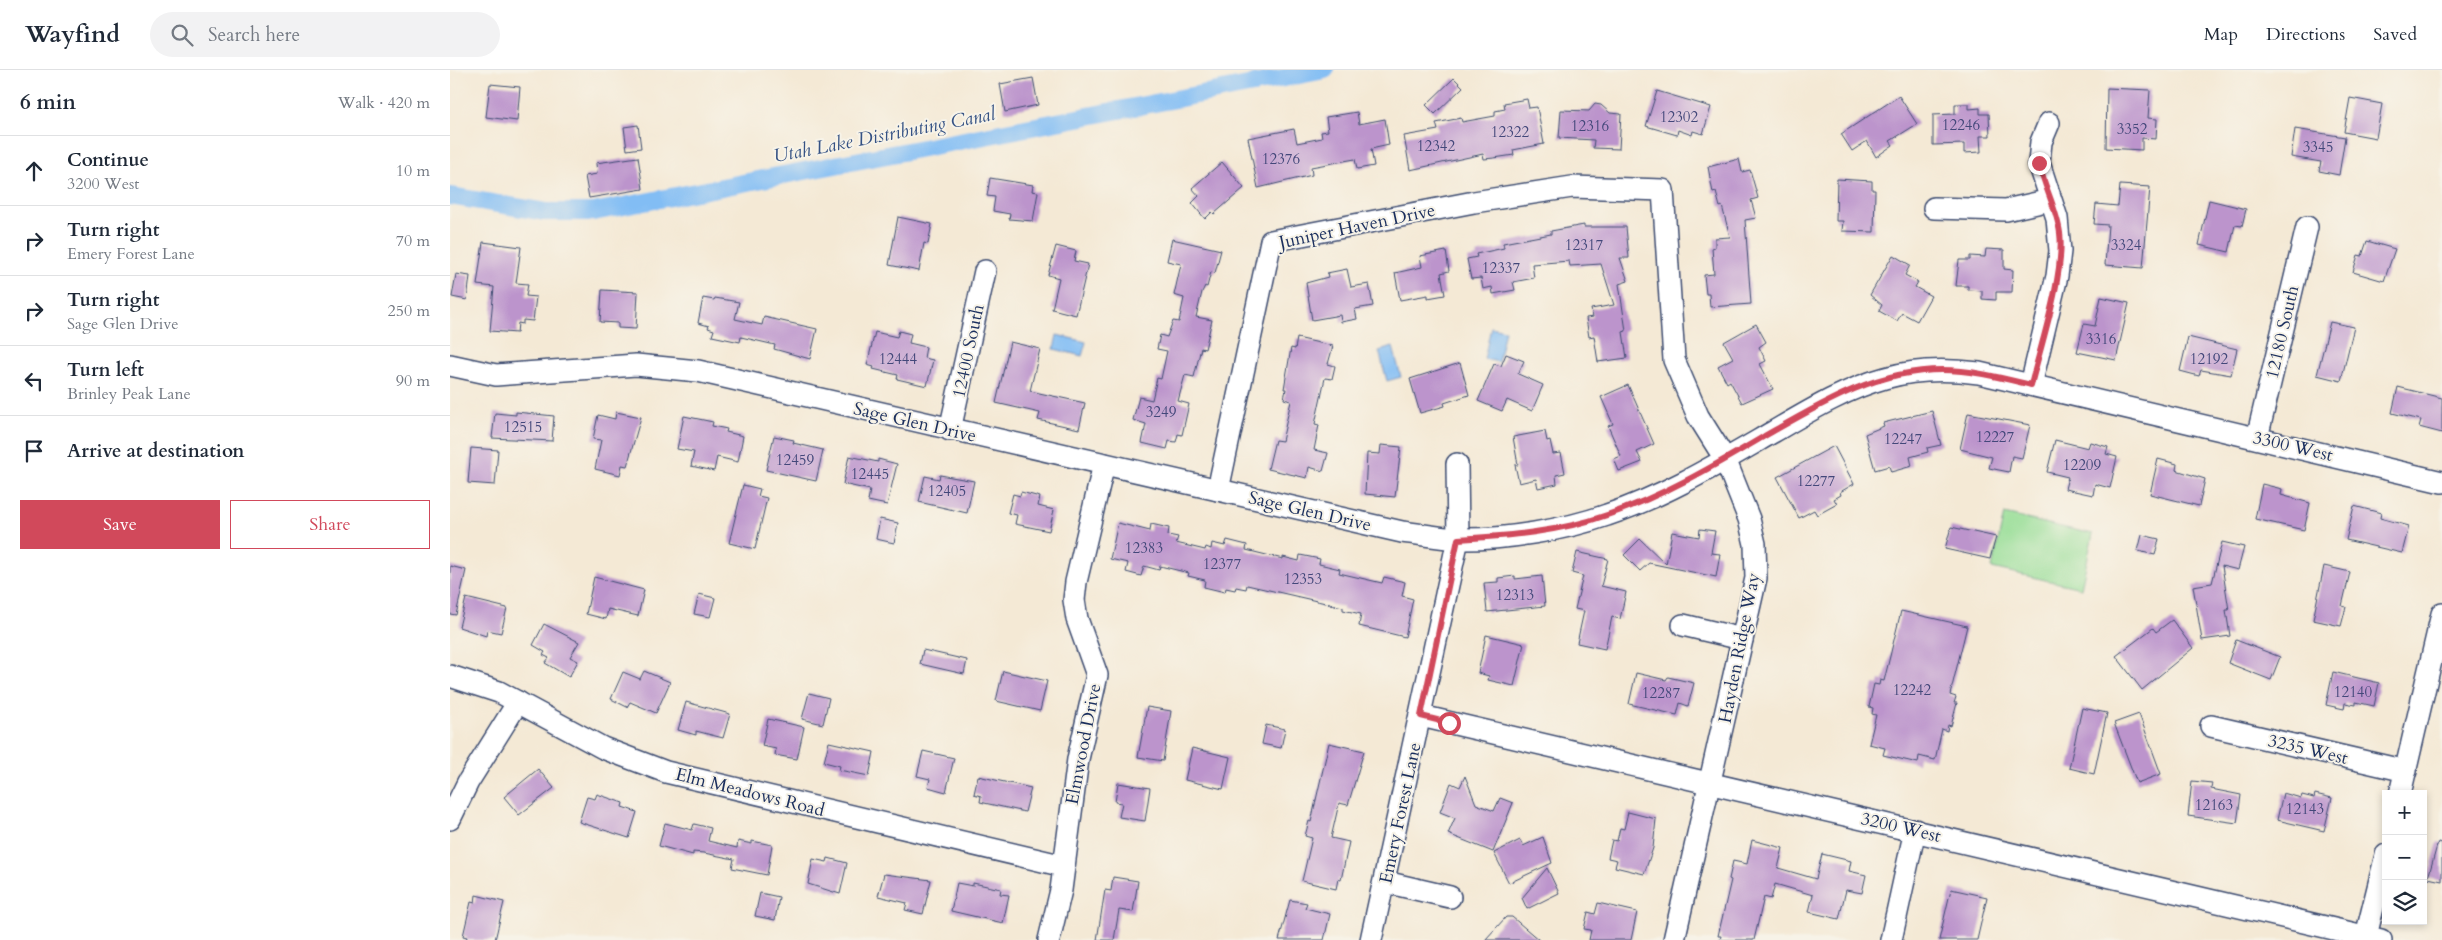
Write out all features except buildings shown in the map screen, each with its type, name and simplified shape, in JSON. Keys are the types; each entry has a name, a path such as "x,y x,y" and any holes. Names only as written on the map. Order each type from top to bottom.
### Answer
{"street":[{"path":"2031,385 2059,264 2060,235 2039,163 2041,142 2049,123"},
{"name":"Juniper Haven Drive","path":"1218,490 1271,241 1474,202 1572,187 1663,190"},
{"name":"Hayden Ridge Way","path":"1663,190 1674,360 1698,416 1725,460 1749,519 1755,544 1756,578 1711,784 1674,940"},
{"path":"1934,208 2006,210 2050,200"},
{"name":"12180 South","path":"2257,438 2307,227"},
{"name":"12400 South","path":"950,430 985,271"},
{"name":"Sage Glen Drive","path":"450,365 496,375 636,365 698,371 1402,532 1458,539 1492,537 1563,528 1608,515 1725,460 1830,399 1885,378 1922,371 1960,371 2031,385 2143,412"},
{"name":"3300 West","path":"2143,412 2442,482"},
{"name":"Elmwood Drive","path":"1049,940 1064,866 1074,785 1097,675 1077,619 1074,600 1104,464"},
{"name":"Emery Forest Lane","path":"1371,940 1458,539 1458,464"},
{"path":"2401,790 2442,614"},
{"path":"1682,625 1742,639"},
{"name":"Elm Meadows Road","path":"450,676 484,686 518,702 603,748 666,772 1064,866"},
{"path":"450,819 468,782 518,702"},
{"name":"3200 West","path":"1421,716 1915,830 2371,939"},
{"name":"3235 West","path":"2211,726 2406,771"},
{"path":"1891,940 1915,830"},
{"path":"2371,939 2382,877"},
{"path":"1385,882 1450,897"}],"green space":[{"path":"2004,514 2093,534 2081,588 1992,568"}],"water":[{"path":"1491,327 1505,330 1498,362 1484,359"},
{"path":"1057,335 1086,342 1082,356 1054,349"},
{"path":"1393,347 1401,377 1387,381 1379,351"}],"waterway":[{"name":"Utah Lake Distributing Canal","path":"450,196 546,212 593,212 1325,70"}],"route":[{"path":"1449,723 1421,716 1458,539 1492,537 1563,528 1608,515 1725,460 1830,399 1885,378 1904,373 1941,370 1979,373 2031,385 2057,276 2060,251 2057,218 2039,163"}]}
